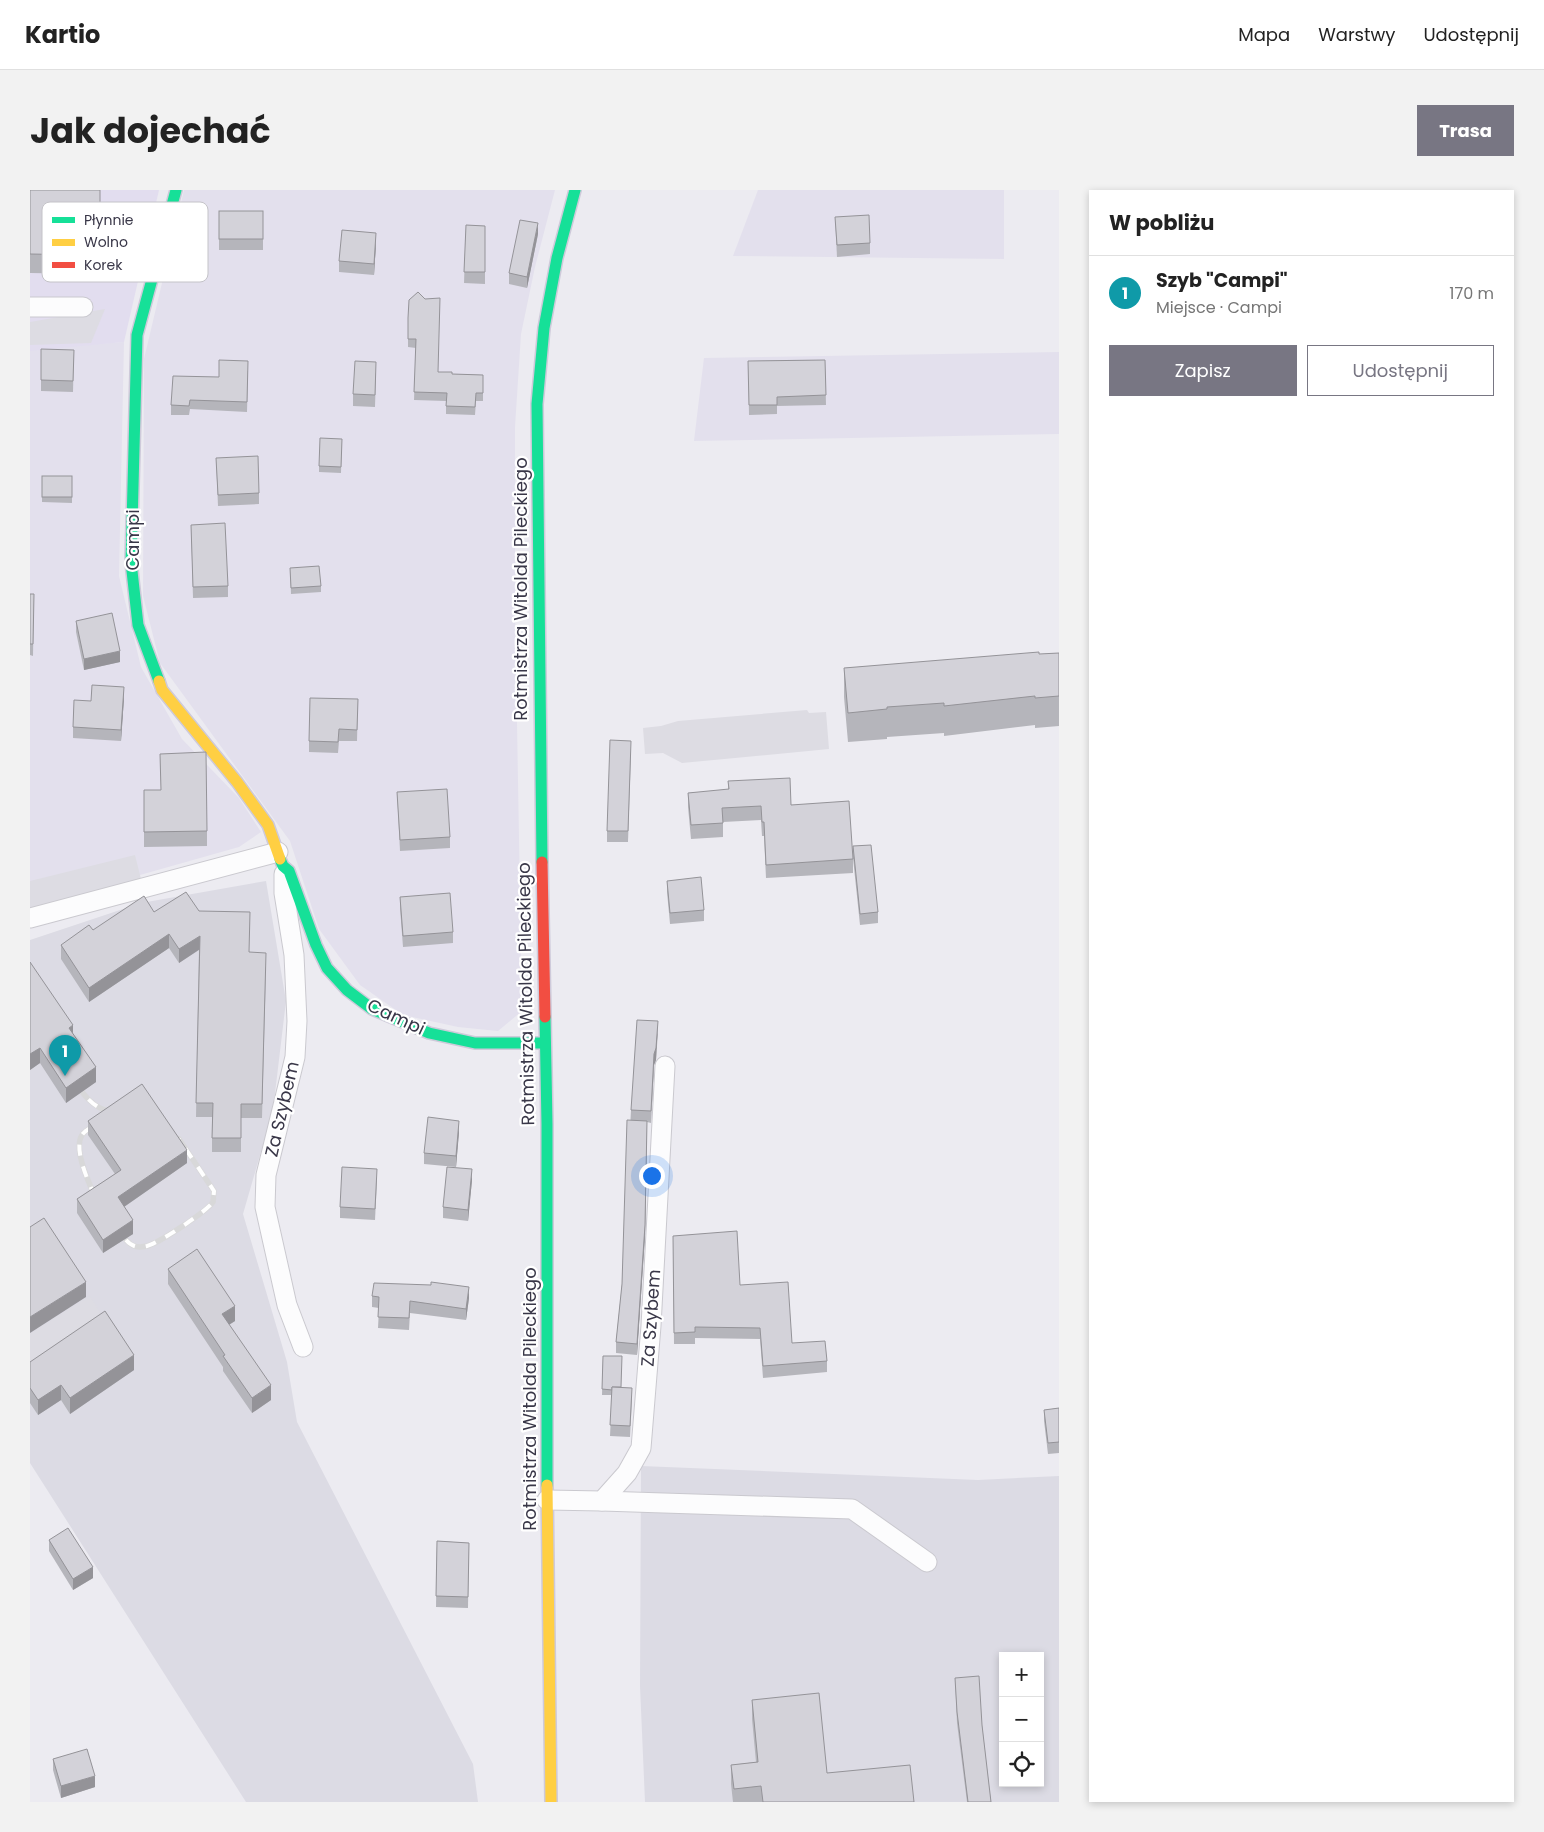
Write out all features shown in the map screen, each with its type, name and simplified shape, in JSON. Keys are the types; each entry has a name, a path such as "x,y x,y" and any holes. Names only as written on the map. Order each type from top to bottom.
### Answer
{"main road":[{"name":"Rotmistrza Witolda Pileckiego","path":"551,1802 547,1500 547,1124 540,740 538,404 544,328 557,258 575,190"},
{"name":"Campi","path":"151,282 137,335 131,562 138,625 162,690 237,782 268,825 280,859 289,871 316,945 327,968 347,990 372,1009 429,1033 475,1043 545,1043"}],"street":[{"path":"30,307 83,307"},
{"path":"30,918 280,859"},
{"name":"Za Szybem","path":"280,859 294,955 297,1021 295,1057 266,1175 265,1207 287,1305 303,1347"},
{"name":"Za Szybem","path":"602,1501 627,1473 641,1448 652,1316 665,1066"},
{"path":"547,1500 852,1510 927,1562"}],"shaded area":[{"path":"30,190 159,190 156,202 42,202 42,282 138,282 124,342 30,351"},
{"path":"184,190 555,190 535,267 521,334 515,427 515,608 522,1011 498,1031 458,1027 403,1015 360,985 319,929 290,841 160,663 143,596 144,359 162,282 208,282 208,202 181,202"},
{"path":"758,190 1004,190 1004,259 733,256"},
{"path":"105,309 91,343 30,345 30,322"},
{"path":"124,342 119,576 141,667 182,739 239,798 261,832 239,847 140,875 30,900 30,349"},
{"path":"1059,352 1059,434 694,441 704,358"},
{"path":"807,710 809,713 826,712 829,749 682,763 663,753 645,754 643,728 661,726 678,721"},
{"path":"135,855 143,887 30,918 30,881"},
{"path":"266,881 286,1001 273,1110 243,1214 287,1362 297,1422 473,1764 478,1802 246,1802 30,1463 30,940 141,903"},
{"path":"90,1296 103,1317 30,1362 30,1334"},
{"path":"641,1466 978,1480 1059,1476 1059,1802 645,1802 640,1686"}],"building":[{"path":"30,190 100,190 100,202 42,202 42,254 30,254"},
{"path":"219,211 263,211 263,239 219,239"},
{"path":"869,215 870,243 837,245 835,217"},
{"path":"520,220 538,223 527,277 509,273"},
{"path":"466,225 485,226 485,272 464,272"},
{"path":"342,230 376,233 374,264 339,261"},
{"path":"418,292 425,299 440,298 438,372 483,375 483,393 476,393 475,407 446,406 447,393 414,392 416,339 408,339 408,318 409,300"},
{"path":"41,349 74,350 73,381 41,380"},
{"path":"219,360 248,361 247,402 190,400 189,406 171,405 173,376 219,377"},
{"path":"825,360 826,395 777,397 777,405 749,405 748,361"},
{"path":"355,361 376,362 375,395 353,394"},
{"path":"320,438 342,439 341,467 319,466"},
{"path":"258,456 259,493 218,495 216,458"},
{"path":"42,476 72,476 72,497 42,497"},
{"path":"225,523 228,586 193,587 191,525"},
{"path":"319,566 321,586 291,588 290,568"},
{"path":"30,594 34,594 33,644 30,644"},
{"path":"112,613 120,651 84,659 76,621"},
{"path":"1039,652 1039,654 1059,653 1059,696 1035,698 1035,696 944,706 944,703 887,707 887,709 848,713 844,668"},
{"path":"92,685 124,687 121,730 73,727 74,700 91,701"},
{"path":"310,698 358,699 357,730 339,729 338,742 309,741"},
{"path":"610,740 631,741 628,831 607,831"},
{"path":"206,752 207,831 144,832 144,790 161,790 160,754"},
{"path":"790,778 791,805 849,801 853,859 766,865 764,822 762,822 761,806 722,808 723,823 691,825 688,793 729,789 728,781"},
{"path":"447,789 450,837 400,840 397,792"},
{"path":"871,845 878,912 860,914 853,846"},
{"path":"701,877 704,910 670,913 667,881"},
{"path":"186,892 199,911 250,912 249,952 266,953 262,1104 241,1104 241,1138 212,1138 213,1103 196,1103 200,936 179,949 169,934 89,988 61,945 89,925 93,930 144,896 154,912"},
{"path":"450,893 453,932 403,936 400,897"},
{"path":"30,962 73,1025 69,1028 96,1067 66,1088 40,1048 30,1054"},
{"path":"637,1020 658,1021 651,1111 631,1110"},
{"path":"142,1084 187,1150 118,1197 133,1220 103,1240 77,1199 121,1170 88,1121"},
{"path":"428,1117 459,1121 456,1156 424,1153"},
{"path":"627,1120 647,1121 645,1225 637,1344 616,1342 622,1284"},
{"path":"342,1167 377,1169 375,1209 340,1207"},
{"path":"447,1167 472,1169 468,1210 443,1207"},
{"path":"44,1218 86,1282 30,1317 30,1227"},
{"path":"737,1231 740,1285 788,1282 792,1343 825,1341 827,1361 763,1366 760,1328 695,1327 695,1332 674,1333 673,1236"},
{"path":"197,1249 235,1306 222,1314 271,1385 252,1398 168,1269"},
{"path":"431,1282 469,1287 466,1309 410,1301 409,1318 378,1317 379,1297 372,1296 374,1283 431,1285"},
{"path":"105,1311 134,1355 70,1398 61,1385 38,1400 30,1388 30,1362"},
{"path":"603,1356 622,1356 621,1387 612,1387 612,1390 602,1389"},
{"path":"612,1387 632,1388 630,1426 610,1425"},
{"path":"1059,1408 1059,1442 1048,1443 1044,1410"},
{"path":"68,1528 93,1567 73,1579 49,1540"},
{"path":"437,1541 469,1543 468,1597 436,1596"},
{"path":"979,1676 982,1725 991,1802 968,1802 957,1712 955,1678"},
{"path":"819,1693 827,1773 910,1765 914,1802 763,1802 761,1786 734,1789 731,1765 758,1762 752,1700"},
{"path":"87,1749 95,1776 61,1786 53,1759"}],"railway":[{"path":"75,1082 93,1104 109,1111 116,1107"},
{"path":"95,1197 83,1166 79,1149 80,1141 85,1131 99,1123"},
{"path":"126,1240 133,1246 138,1247 153,1244 192,1220 213,1202 214,1191 179,1139"}],"traffic: fast":[{"path":"173,202 176,190"},
{"path":"542,862 537,404 544,328 557,258 575,190"},
{"path":"151,282 137,335 131,562 138,625 159,681"},
{"path":"280,859 283,866 289,871 316,945 327,968 347,990 372,1009 429,1033 475,1043 545,1043"},
{"path":"545,1017 547,1124 547,1485"}],"traffic: slow":[{"path":"159,681 162,690 237,782 268,825 280,859"},
{"path":"547,1485 551,1802"}],"traffic: jam":[{"path":"542,862 545,1017"}],"place":[{"name":"Szyb \"Campi\"","path":"65,1076"}]}
